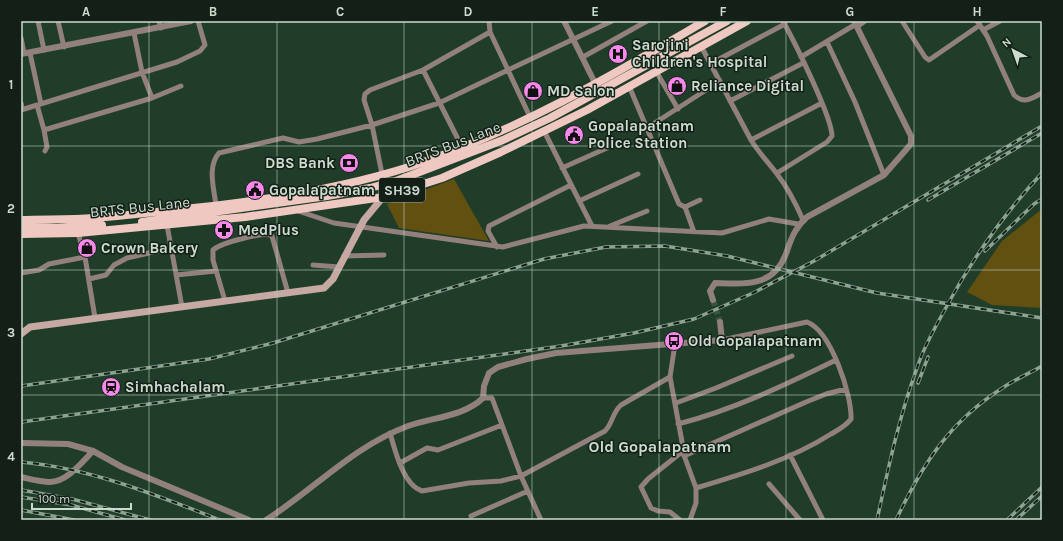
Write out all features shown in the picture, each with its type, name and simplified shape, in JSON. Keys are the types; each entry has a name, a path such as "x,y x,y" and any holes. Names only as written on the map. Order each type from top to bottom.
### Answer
{"main road":[{"name":"SH39","path":"21,220 93,218 257,200 339,186 413,166 499,132 596,85 705,21"},
{"name":"BRTS Bus Lane","path":"21,227 56,228 141,222 327,196 384,185 460,158 516,134 603,90 726,21"},
{"name":"SH39","path":"21,234 78,233 167,225 296,210 383,197 442,178 544,131 587,110 747,21"},
{"path":"21,334 30,327 324,288 331,283 360,226 383,197 384,185 382,174"}],"street":[{"path":"38,21 44,50"},
{"path":"58,21 64,47"},
{"path":"159,21 160,28"},
{"path":"25,53 64,47 191,21"},
{"path":"21,103 22,110 177,62 203,48 204,40 198,21"},
{"path":"489,21 490,32 530,117"},
{"path":"564,21 596,85"},
{"path":"216,205 212,166 219,153 283,138 299,142 317,139 439,103 612,21"},
{"path":"583,57 647,21"},
{"path":"801,57 856,24 865,21"},
{"path":"902,21 924,57 929,60 978,23 983,30 1014,95 1022,101 1042,94"},
{"path":"983,30 1000,21"},
{"path":"710,64 784,22 822,103 832,131 831,140 777,173"},
{"path":"713,300 710,291 716,283 759,283 777,271 798,224 884,175 907,151 911,144 910,136 856,24"},
{"path":"382,174 372,124 364,100 365,94 370,90 423,70 490,32"},
{"path":"134,33 142,72 152,98"},
{"path":"21,38 39,104 47,147 46,151"},
{"path":"827,42 855,102 884,175"},
{"path":"701,46 759,154 777,173 789,191 803,220"},
{"path":"730,101 803,63"},
{"path":"423,70 462,147"},
{"path":"656,71 678,109"},
{"path":"647,128 720,82"},
{"path":"44,130 152,98 181,86"},
{"path":"629,86 679,204 685,207 694,232"},
{"path":"751,140 822,103"},
{"path":"544,131 592,226"},
{"path":"562,168 607,148"},
{"path":"579,201 638,174"},
{"path":"497,247 488,231 489,226 571,184"},
{"path":"685,207 700,200"},
{"path":"296,210 334,223 497,247 503,247 584,226 722,234 769,219 798,224"},
{"path":"607,227 647,212"},
{"path":"167,225 182,307"},
{"path":"78,233 85,257 95,318"},
{"path":"225,301 212,255 214,249 232,242 268,234 272,236 288,293"},
{"path":"89,279 106,275 114,265 127,258 171,248"},
{"path":"344,256 384,255"},
{"path":"21,273 39,270 49,264 85,257"},
{"path":"313,265 339,267"},
{"path":"176,275 216,271"},
{"path":"720,322 722,340"},
{"path":"266,520 362,448 390,433 415,424 454,414 475,406 483,398 484,386 490,373 498,367 556,354 722,340 807,322 813,325 836,360 846,389 851,415 848,422 813,445 790,455 738,476 696,488"},
{"path":"675,344 670,377 684,453 696,488 696,502 690,520"},
{"path":"676,403 792,356"},
{"path":"678,424 708,416 735,406 836,360"},
{"path":"390,433 400,463 413,485 422,491 469,483 501,481 521,476 604,431 611,425 615,412 621,405 670,377"},
{"path":"680,520 670,512 658,511 651,508 641,487 648,479 684,453 826,394 846,389"},
{"path":"483,398 492,398 521,476 540,520"},
{"path":"400,463 426,448 438,450 502,425"},
{"path":"21,443 68,444 93,451 122,467 249,520"},
{"path":"21,478 50,482 61,479 70,475 93,451"},
{"path":"790,455 823,520"},
{"path":"769,484 800,520"},
{"path":"471,516 528,491"}],"shaded area":[{"path":"454,179 489,241 399,228 387,204"},
{"path":"1042,209 1042,308 992,305 967,292 1002,241"}],"tunnel":[{"path":"713,300 720,322"}],"railway":[{"path":"21,422 561,346 634,333 694,319 753,293 814,261 1042,126"},
{"path":"928,200 1042,133"},
{"path":"877,520 899,424 919,361 925,347 953,294 988,240 1013,206 1042,173"},
{"path":"985,251 1034,204 1042,199"},
{"path":"21,386 209,359 273,343 544,259 606,247 665,246 727,256 877,293 1042,318"},
{"path":"918,383 928,357"},
{"path":"896,520 906,499 928,462 953,429 985,400 1009,384 1042,366"},
{"path":"21,462 47,465 97,476 147,492 220,520"},
{"path":"1007,520 1042,487"},
{"path":"21,490 72,499 150,520"},
{"path":"1016,520 1042,496"},
{"path":"21,497 71,505 125,520"},
{"path":"21,510 74,520"}],"place":[{"name":"Sarojini Children's Hospital","path":"618,54"},
{"name":"Reliance Digital","path":"677,86"},
{"name":"MD Salon","path":"533,91"},
{"name":"Gopalapatnam Police Station","path":"574,135"},
{"name":"DBS Bank","path":"349,163"},
{"name":"Gopalapatnam","path":"255,190"},
{"name":"MedPlus","path":"224,230"},
{"name":"Crown Bakery","path":"87,248"},
{"name":"Old Gopalapatnam","path":"674,341"},
{"name":"Simhachalam","path":"111,387"}],"district":[{"name":"Old Gopalapatnam","path":"660,446"}]}
